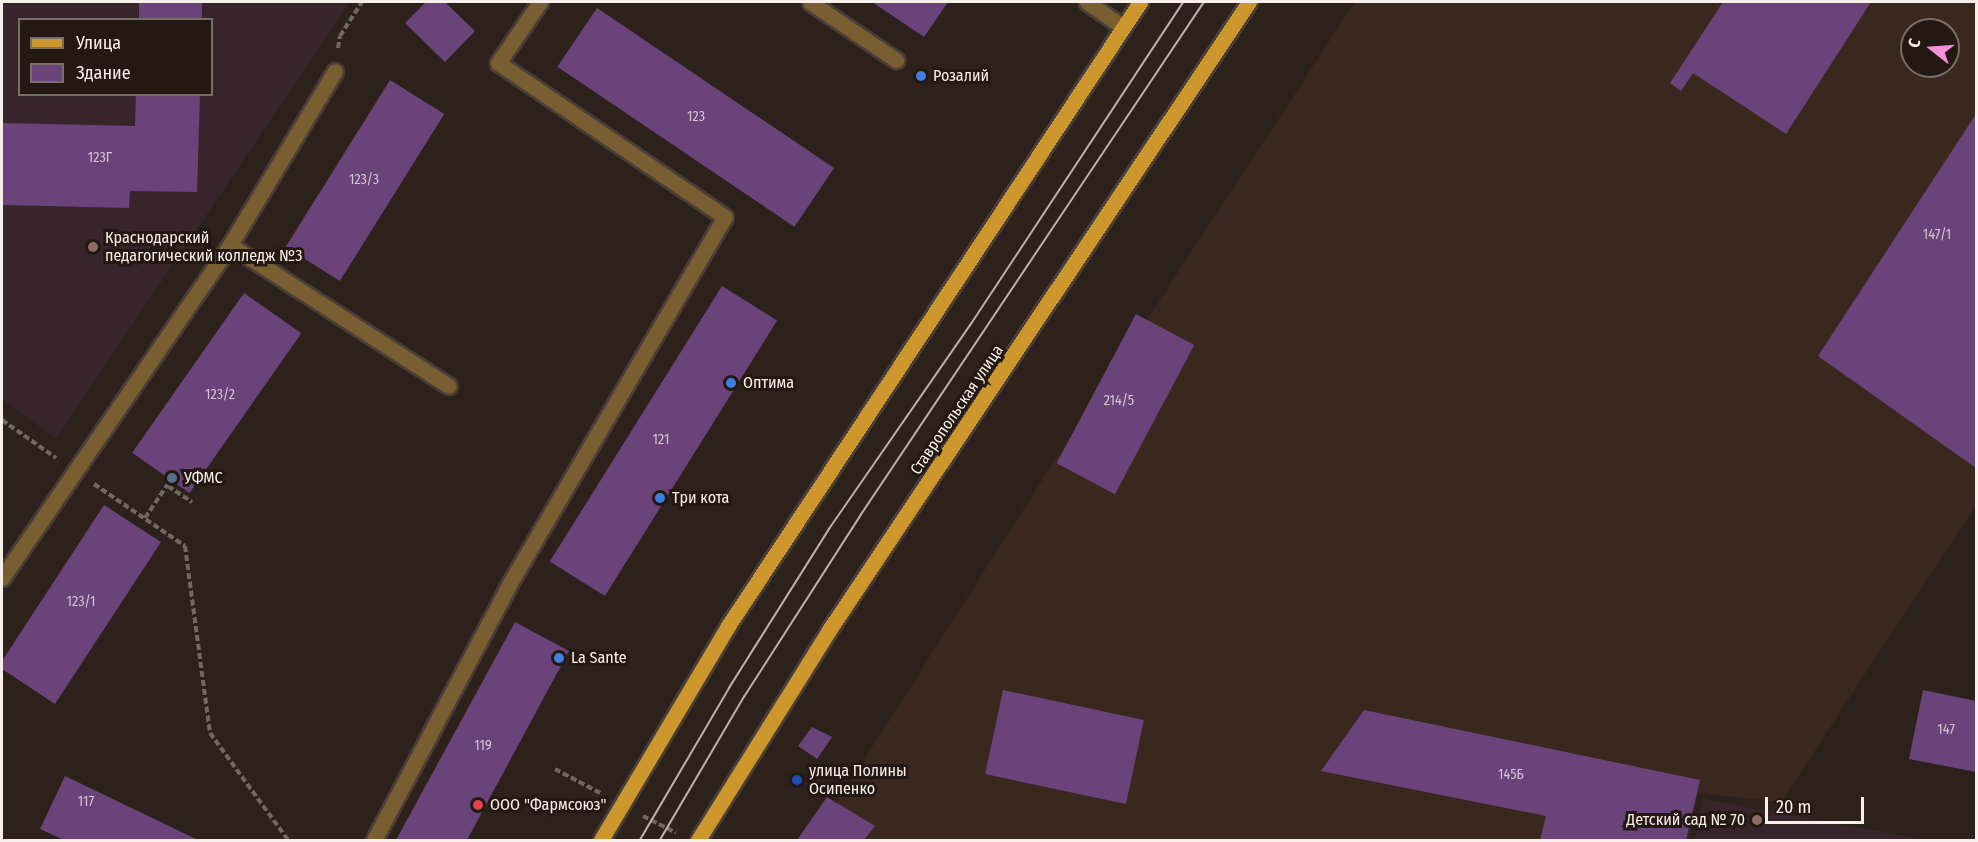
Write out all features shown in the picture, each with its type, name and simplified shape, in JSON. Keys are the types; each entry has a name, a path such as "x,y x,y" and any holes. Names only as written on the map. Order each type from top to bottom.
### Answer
{"main road":[{"path":"601,840 728,626 1140,2"},
{"name":"Ставропольская улица","path":"698,840 830,630 1249,2"}],"lane":[{"path":"374,840 510,583 725,217 498,63 540,2"},
{"path":"810,2 896,60"},
{"path":"1087,2 1123,27"},
{"path":"2,578 230,245 335,71"},
{"path":"230,245 449,386"}],"path":[{"path":"335,71 340,36 362,2"},
{"path":"2,420 185,546 210,733 288,840"},
{"path":"145,518 172,478"},
{"path":"167,486 192,502"}],"shaded area":[{"name":"Краснодарский педагогический колледж №3","path":"2,2 350,2 56,438 2,400"},
{"path":"1355,2 1976,2 1976,505 1781,802 1698,793 1689,840 813,840 1046,474"},
{"name":"Детский сад № 70","path":"1702,799 1929,840 1694,840"}],"building":[{"path":"139,2 202,2 202,18 139,18"},
{"path":"426,2 445,2 475,31 445,62 405,23"},
{"path":"872,2 948,2 924,37"},
{"path":"1723,2 1871,2 1786,134 1693,73 1681,91 1670,83"},
{"path":"597,8 834,168 794,227 557,67"},
{"path":"390,80 444,114 340,281 286,247"},
{"path":"136,96 200,96 197,192 130,191 129,208 2,205 2,123 135,126"},
{"path":"1976,114 1976,468 1818,356"},
{"path":"722,286 777,320 605,596 550,562"},
{"path":"244,293 301,333 189,493 132,453"},
{"path":"1136,314 1194,345 1115,494 1057,463"},
{"path":"104,505 161,542 55,704 2,669 2,661"},
{"path":"515,622 569,651 467,840 396,840"},
{"path":"1003,690 1144,720 1126,804 985,774"},
{"path":"1923,690 1976,701 1976,772 1909,759"},
{"path":"1364,710 1700,780 1686,840 1540,840 1546,816 1321,771"},
{"path":"812,727 832,737 817,759 798,746"},
{"path":"65,776 198,840 64,840 40,829"},
{"path":"827,797 875,826 864,840 797,840"}],"tram line":[{"path":"640,840 729,688 829,529 971,324 1183,2"},
{"path":"660,840 744,697 860,516 1204,2"}],"place":[{"name":"Розалий","path":"921,76"},
{"name":"Краснодарский педагогический колледж №3","path":"93,247"},
{"name":"Оптима","path":"731,383"},
{"name":"УФМС","path":"172,478"},
{"name":"Три кота","path":"660,498"},
{"name":"La Sante","path":"559,658"},
{"name":"улица Полины Осипенко","path":"797,780"},
{"name":"ООО \"Фармсоюз\"","path":"478,805"},
{"name":"Детский сад № 70","path":"1757,820"}]}
